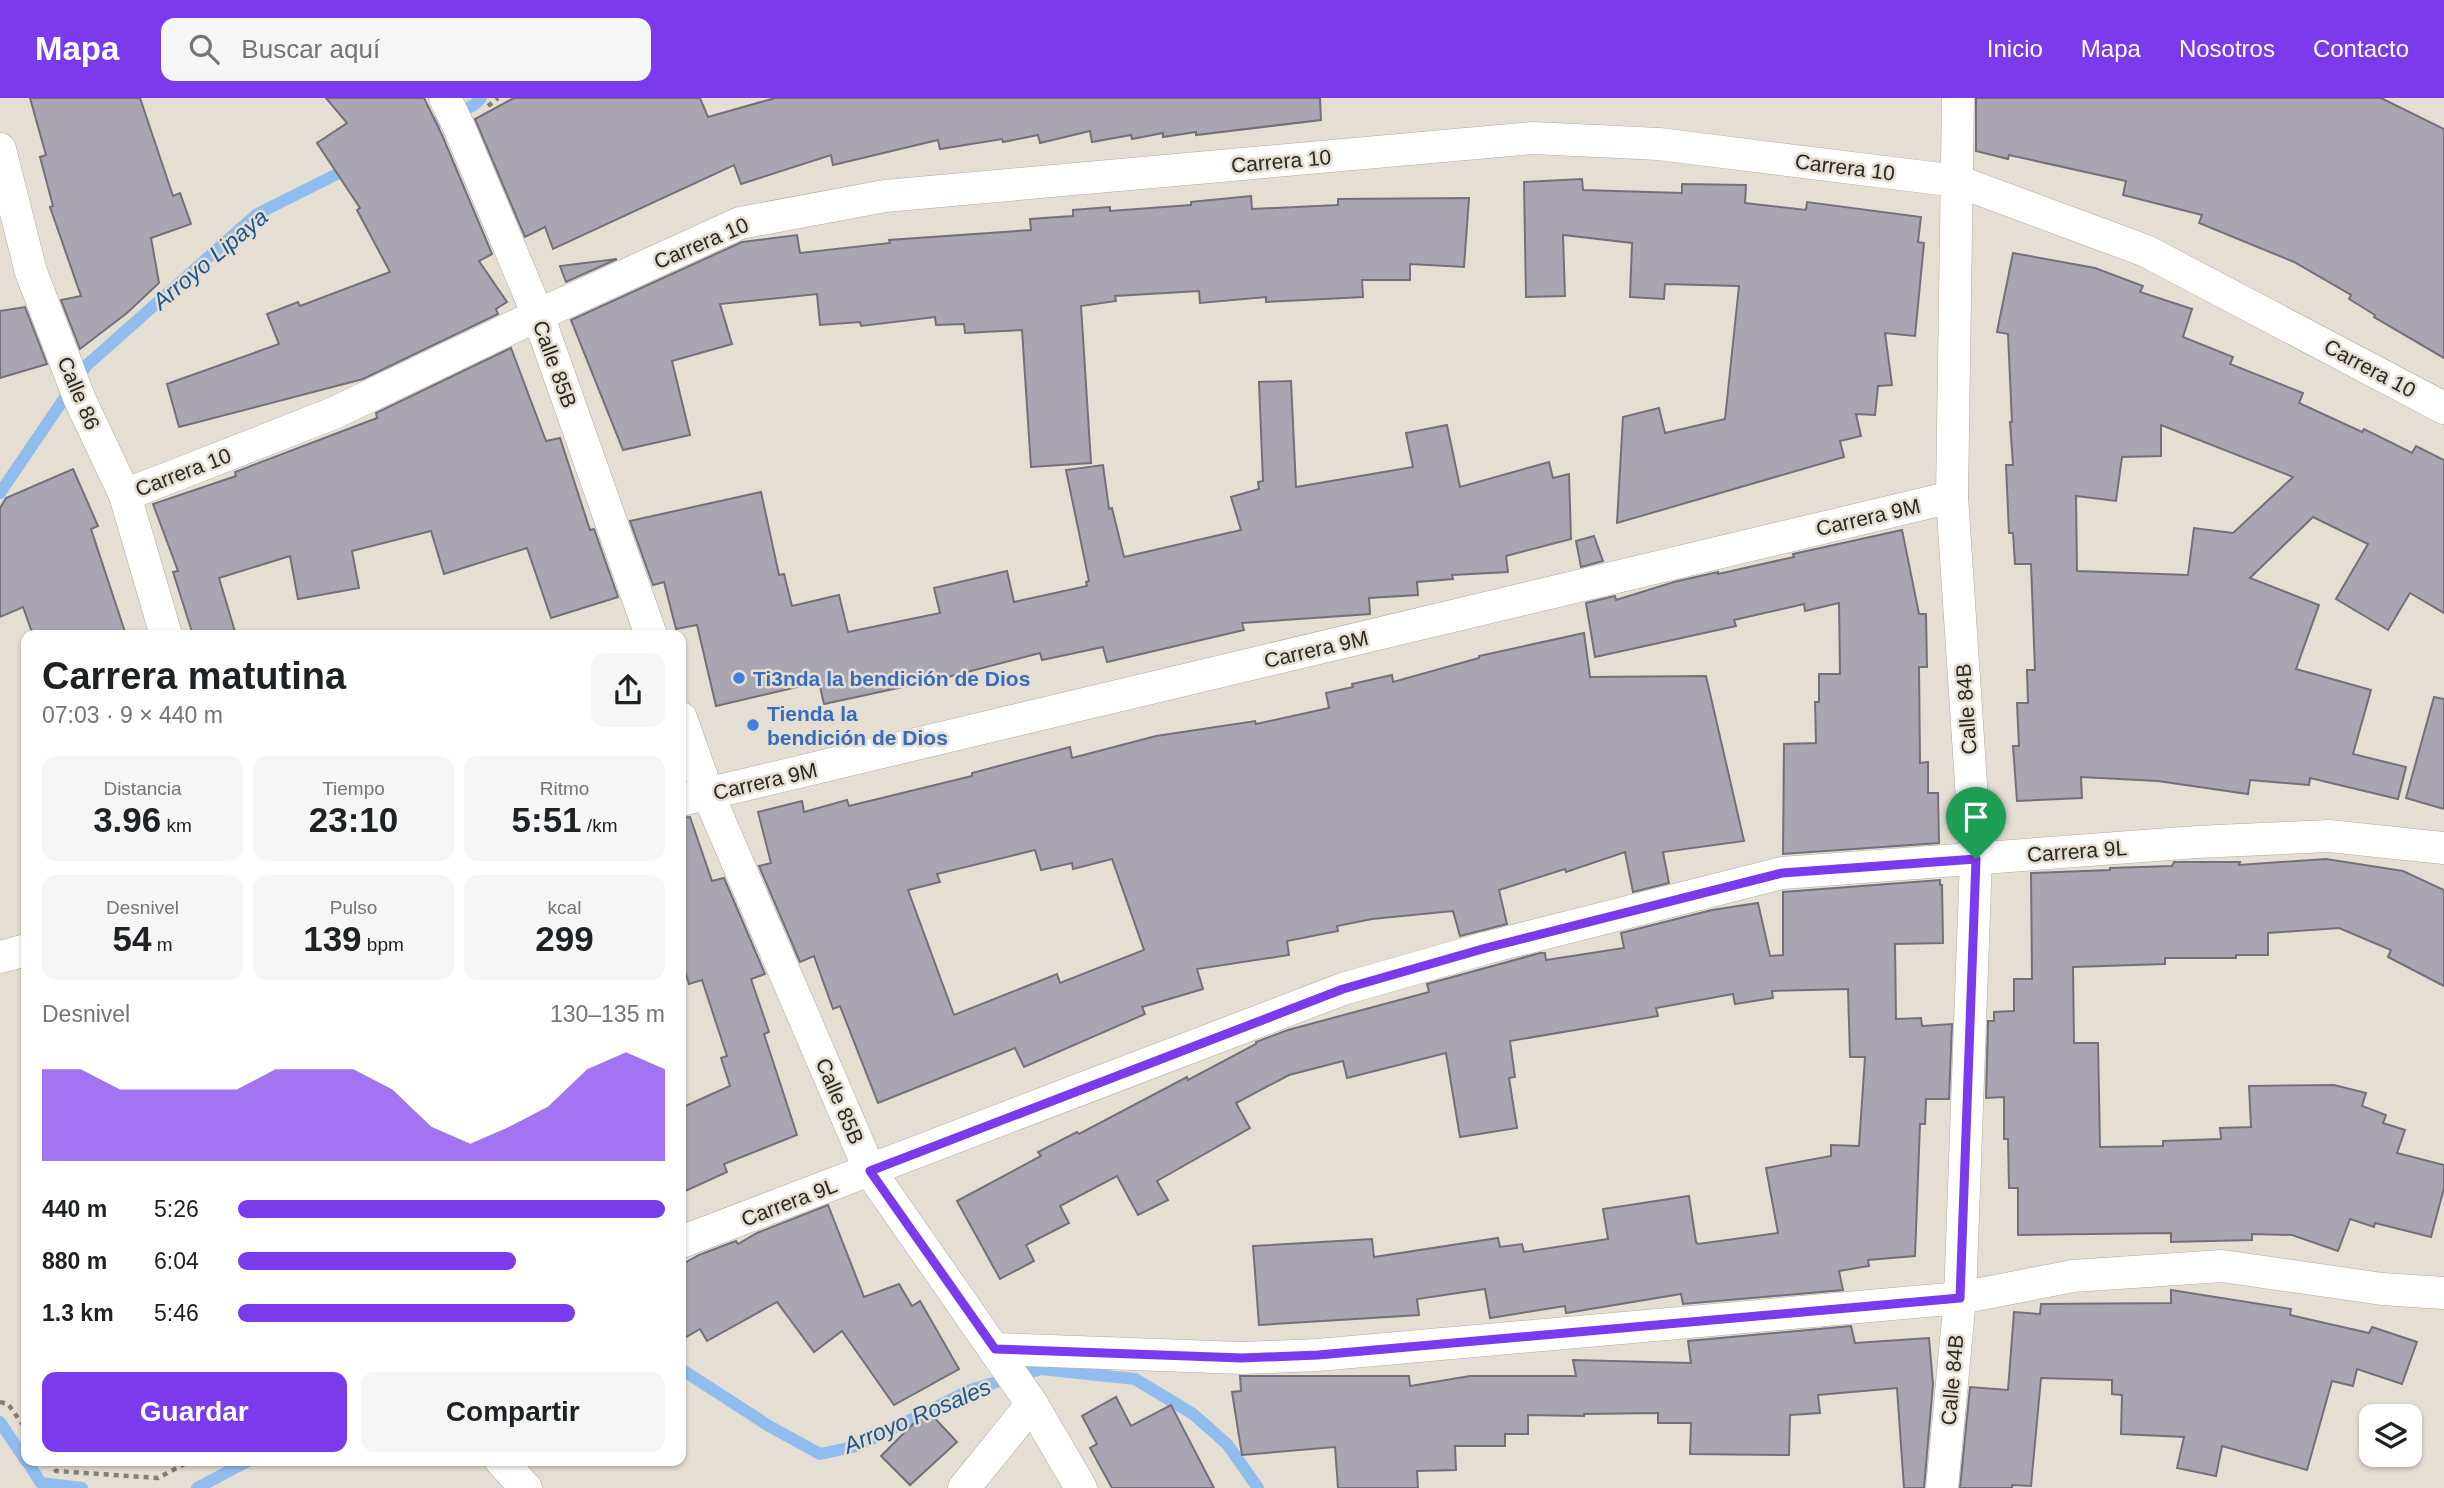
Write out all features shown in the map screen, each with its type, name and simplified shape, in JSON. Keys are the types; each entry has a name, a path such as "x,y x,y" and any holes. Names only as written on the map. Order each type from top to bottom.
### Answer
{"street":[{"name":"Calle 85B","path":"444,98 459,127 538,315 650,630"},
{"name":"Calle 84B","path":"1942,1488 1960,1298 1976,859 1952,497 1958,98"},
{"name":"Carrera 10","path":"125,495 334,413 538,315 740,223 885,196 1532,138 1659,144 1957,181 2146,251 2444,408"},
{"name":"Calle 86","path":"0,149 31,272 74,386 125,495 165,630"},
{"name":"Carrera 9M","path":"694,797 1952,497"},
{"name":"Calle 85B","path":"686,748 694,797 870,1171 1027,1397 1081,1488"},
{"name":"Carrera 9L","path":"686,1240 1343,989 1486,948 1782,873 2197,842 2329,836 2444,848"},
{"path":"0,957 21,951"},
{"path":"1000,1357 1242,1358 1318,1355 1960,1298 2073,1276 2222,1266 2382,1289 2444,1293"},
{"path":"964,1488 1027,1397"},
{"path":"506,1466 526,1488"}],"path":[{"path":"0,1402 8,1404 21,1422"},
{"path":"52,1466 56,1471 158,1478 181,1466"}],"building":[{"path":"30,98 140,98 173,196 180,193 191,224 151,238 159,283 127,313 80,349 61,300 81,296 50,207 53,206 40,157 46,155"},
{"path":"326,98 424,98 492,254 479,261 507,302 496,309 498,314 363,379 179,427 167,384 279,344 267,314 298,302 300,306 390,272 357,210 360,208 317,143 347,123"},
{"path":"514,98 700,98 708,117 775,98 1320,98 1321,120 1196,135 1196,132 1163,137 1163,133 1132,139 1131,135 1092,142 1090,131 1040,143 1038,135 940,149 938,140 833,165 831,155 741,184 734,165 553,249 545,227 525,237 475,119"},
{"path":"1976,98 2381,98 2444,129 2444,358 2374,317 2375,315 2349,299 2351,295 2294,262 2199,223 2202,215 2123,195 2126,181 2009,155 2008,159 1976,151"},
{"path":"1582,179 1583,190 1682,193 1682,184 1746,185 1745,203 1806,210 1807,202 1921,217 1918,242 1924,243 1915,336 1885,333 1892,385 1878,386 1875,415 1856,414 1861,436 1840,441 1844,457 1617,523 1623,417 1659,408 1665,433 1725,419 1739,286 1665,284 1664,299 1630,297 1632,243 1563,235 1565,296 1526,297 1524,182"},
{"path":"1251,196 1252,209 1338,205 1338,199 1469,198 1464,267 1410,264 1410,280 1362,280 1363,297 1266,302 1266,297 1200,303 1199,291 1115,296 1116,301 1081,306 1091,463 1031,467 1022,330 965,333 964,324 936,325 935,317 861,326 860,322 820,325 817,294 720,304 732,344 672,361 690,435 623,450 571,320 742,242 797,235 800,253 890,243 889,240 1031,230 1030,219 1073,216 1073,210 1110,207 1110,211 1191,205 1191,202"},
{"path":"2013,253 2095,268 2143,286 2140,292 2192,309 2183,337 2233,357 2230,364 2303,393 2299,403 2362,432 2364,429 2412,453 2416,446 2444,460 2444,613 2410,593 2388,630 2336,599 2368,544 2313,517 2250,578 2319,605 2296,669 2371,690 2353,754 2406,767 2398,799 2310,778 2309,785 2250,780 2248,794 2158,781 2081,777 2082,798 2017,801 2013,746 2019,746 2017,703 2028,703 2027,670 2035,670 2031,564 2015,564 2013,533 2009,533 2006,465 2013,465 2008,334 1997,332","holes":["2161,425 2293,477 2233,533 2194,528 2188,575 2077,571 2076,496 2116,501 2122,457 2161,456"]},
{"path":"617,259 566,282 560,266"},
{"path":"25,307 47,364 0,378 0,311"},
{"path":"511,348 546,441 560,438 590,530 594,529 618,597 551,618 527,548 444,574 431,531 352,551 359,588 298,599 290,556 219,578 235,630 191,630 173,572 178,571 153,504 236,476 235,472 377,418 376,413"},
{"path":"1291,381 1296,487 1413,467 1406,433 1447,425 1460,487 1549,462 1553,478 1569,474 1571,539 1506,556 1508,572 1452,575 1453,579 1417,582 1418,595 1369,598 1370,614 1242,623 1244,630 1107,662 1103,647 1042,660 1040,653 940,679 824,704 819,682 716,706 697,625 676,629 664,582 653,585 630,521 761,492 779,575 784,574 792,606 839,595 848,632 940,613 934,588 1007,571 1014,602 1087,586 1086,582 1089,581 1066,470 1103,465 1109,509 1112,508 1124,557 1241,530 1231,497 1259,489 1258,482 1263,481 1259,382"},
{"path":"73,469 98,526 91,529 124,630 31,630 23,607 0,617 0,508 6,498"},
{"path":"1902,530 1919,614 1926,614 1927,667 1919,667 1920,763 1928,762 1928,793 1938,793 1939,843 1783,854 1784,744 1816,743 1815,702 1819,702 1819,674 1840,674 1839,603 1805,611 1804,604 1734,620 1736,626 1595,657 1586,603 1615,596 1616,600 1674,582 1794,557 1793,554"},
{"path":"1594,536 1603,561 1581,567 1576,541"},
{"path":"1584,633 1590,677 1706,676 1744,841 1663,852 1669,883 1633,892 1625,852 1566,872 1565,869 1499,890 1507,924 1460,936 1453,911 1372,919 1337,926 1338,931 1287,941 1289,955 1197,969 1203,989 1142,1007 1145,1014 1024,1067 1015,1048 878,1103 840,1006 833,1009 814,956 800,962 759,866 771,863 758,812 802,801 804,812 847,800 849,806 972,776 972,773 1070,747 1072,758 1156,736 1255,721 1256,724 1329,708 1326,693 1353,687 1352,684 1392,675 1393,682 1479,656","holes":["1035,850 1041,870 1072,863 1073,869 1112,859 1144,950 1060,983 1057,974 954,1015 908,890 940,882 937,874"]},
{"path":"2434,697 2444,699 2444,809 2406,798"},
{"path":"686,817 690,817 712,881 724,878 765,974 751,979 769,1032 764,1034 797,1135 724,1164 727,1172 686,1191 686,1106 730,1086 721,1058 727,1056 702,980 689,984 686,974"},
{"path":"2326,859 2403,871 2444,890 2444,986 2388,957 2391,950 2339,928 2268,933 2268,955 2165,958 2165,964 2073,967 2074,1043 2098,1043 2100,1147 2163,1146 2163,1141 2221,1139 2220,1128 2251,1127 2249,1086 2334,1085 2366,1093 2362,1106 2386,1115 2383,1123 2405,1130 2397,1153 2444,1165 2444,1188 2431,1237 2375,1223 2374,1227 2350,1219 2338,1251 2292,1235 2252,1234 2252,1240 2171,1242 2171,1233 2018,1235 2018,1188 2009,1188 2008,1139 2004,1139 2004,1097 1986,1098 1988,1021 1994,1021 1994,1012 2014,1011 2014,979 2032,979 2031,873 2172,866 2174,862 2240,862 2239,865"},
{"path":"1940,880 1943,943 1895,944 1896,1019 1921,1018 1922,1026 1952,1024 1949,1099 1926,1099 1925,1124 1920,1124 1915,1256 1868,1260 1869,1266 1839,1271 1843,1290 1683,1304 1681,1294 1566,1313 1565,1306 1490,1318 1485,1289 1417,1299 1419,1315 1259,1325 1253,1246 1372,1239 1374,1257 1498,1238 1500,1247 1522,1244 1524,1252 1608,1239 1603,1209 1689,1196 1698,1244 1778,1233 1766,1168 1831,1156 1831,1145 1859,1146 1865,1057 1850,1057 1848,989 1772,991 1773,998 1735,1004 1733,994 1656,1008 1658,1016 1510,1041 1515,1077 1509,1078 1517,1128 1460,1137 1446,1053 1347,1078 1343,1061 1289,1075 1236,1103 1250,1128 1157,1181 1168,1200 1138,1215 1117,1176 1060,1206 1069,1223 1026,1245 1034,1261 1000,1279 957,1201 1041,1156 1038,1152 1077,1132 1079,1134 1187,1077 1188,1080 1256,1042 1288,1030 1429,992 1427,984 1540,953 1545,953 1546,960 1624,948 1621,933 1712,910 1758,903 1770,956 1783,955 1783,892"},
{"path":"828,1205 864,1297 899,1284 912,1306 920,1301 959,1369 894,1405 842,1331 814,1352 777,1302 707,1341 700,1329 686,1337 686,1262 736,1241 738,1244 757,1233"},
{"path":"2171,1290 2291,1309 2290,1315 2369,1333 2372,1327 2417,1342 2402,1384 2357,1369 2353,1386 2332,1381 2307,1470 2222,1446 2216,1476 2177,1468 2184,1437 2121,1434 2122,1395 2112,1394 2112,1380 2041,1378 2031,1486 1960,1488 1970,1387 2008,1390 2014,1312 2040,1314 2041,1304 2171,1303"},
{"path":"1851,1326 1855,1343 1929,1338 1933,1384 1924,1488 1904,1488 1897,1388 1818,1395 1820,1413 1790,1415 1789,1455 1690,1454 1691,1423 1658,1423 1658,1413 1528,1415 1528,1434 1505,1434 1505,1446 1455,1446 1456,1470 1417,1471 1418,1488 1338,1488 1335,1447 1242,1455 1232,1392 1241,1391 1240,1376 1409,1376 1410,1386 1470,1376 1576,1376 1573,1360 1691,1363 1688,1341"},
{"path":"1116,1397 1131,1426 1171,1405 1214,1488 1112,1488 1090,1448 1097,1444 1082,1416"},
{"path":"927,1410 957,1442 910,1485 881,1456"}],"waterway":[{"name":"Arroyo Lipaya","path":"423,129 474,105 481,98"},
{"name":"Arroyo Lipaya","path":"0,493 87,365 257,214 351,167"},
{"name":"Arroyo Rosales","path":"686,1372 769,1426 820,1454 858,1446 970,1390 1041,1369 1135,1379 1193,1414 1227,1444 1258,1488"},
{"name":"Arroyo Rosales","path":"0,1422 21,1454"},
{"name":"Arroyo Rosales","path":"30,1466 41,1483 82,1488"},
{"name":"Arroyo Rosales","path":"197,1488 239,1466"}],"place":[{"name":"Ti3nda la bendición de Dios","path":"739,678"},
{"name":"Tienda la bendición de Dios","path":"753,725"}],"route":[{"path":"1976,859 1960,1298 1318,1355 1242,1358 995,1349 870,1171 1343,989 1486,948 1782,873 1976,859"}]}
